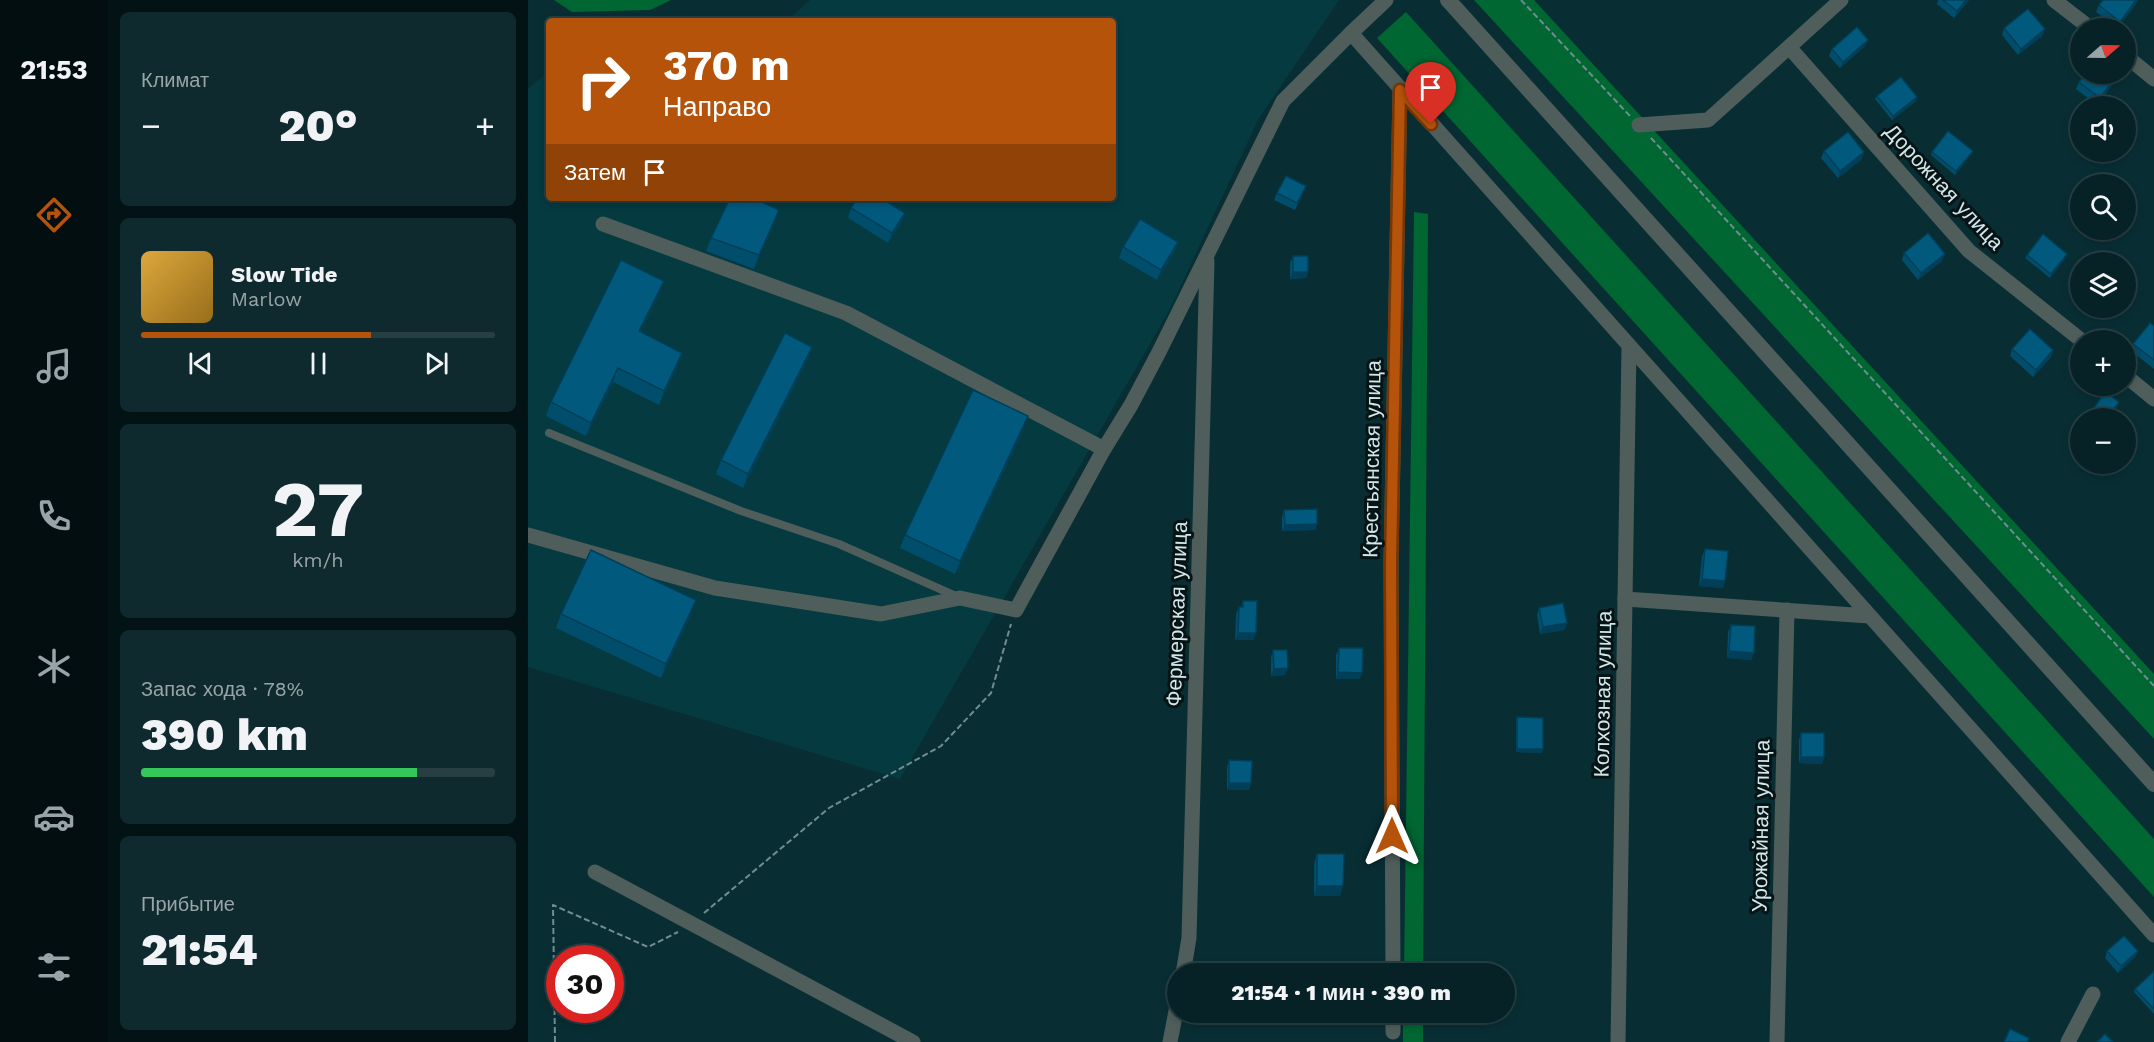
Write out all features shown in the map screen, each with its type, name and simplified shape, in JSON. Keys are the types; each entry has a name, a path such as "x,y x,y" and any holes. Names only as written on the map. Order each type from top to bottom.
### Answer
{"street":[{"path":"528,535 715,588 881,614 960,598 1016,610 1104,448 1150,370 1283,101 1386,0"},
{"path":"1448,0 2154,784"},
{"path":"1639,125 1708,120 1841,0"},
{"path":"2054,0 2077,18"},
{"path":"1351,33 2154,935"},
{"name":"Дорожная улица","path":"1789,47 1970,251 2070,331"},
{"path":"2136,64 2154,79"},
{"name":"Крестьянская улица","path":"1393,963 1391,562 1400,90"},
{"path":"603,224 846,313 1104,448"},
{"name":"Фермерская улица","path":"1185,963 1189,938 1207,255"},
{"name":"Колхозная улица","path":"1618,1042 1629,347"},
{"path":"2136,384 2154,399"},
{"path":"1625,599 1869,616"},
{"name":"Урожайная улица","path":"1777,1042 1787,610"},
{"path":"595,872 913,1042"},
{"path":"2068,1042 2093,994"},
{"path":"1170,1042 1174,1023"},
{"path":"1393,1023 1393,1032"}],"lane":[{"path":"549,433 741,511 839,544 960,598"}],"path":[{"path":"1521,0 1639,125 2154,686"},
{"path":"555,1042 553,904 648,947 693,924 829,808 941,746 991,693 1016,610"}],"shaded area":[{"path":"810,0 1339,0 1258,120 1170,309 900,779 528,667 528,89 546,74 546,201 1116,201 1116,18 790,18"}],"green space":[{"path":"554,0 671,0 650,10 572,12"},
{"path":"1474,0 1534,0 2154,674 2154,739"},
{"path":"1406,12 2154,839 2154,897 1377,38"},
{"path":"1414,212 1428,214 1423,963 1404,963"},
{"path":"1403,1023 1423,1023 1423,1042 1403,1042"}],"building":[{"path":"1943,0 1966,0 1957,11"},
{"path":"2103,0 2136,0 2123,18 2115,18 2099,5"},
{"path":"2028,9 2045,29 2021,49 2004,28"},
{"path":"1857,27 1868,40 1843,62 1832,49"},
{"path":"1901,77 1917,97 1893,116 1877,96"},
{"path":"2082,84 2110,84 2102,96 2097,96"},
{"path":"1948,131 1973,151 1956,171 1932,152"},
{"path":"1848,132 1864,152 1840,171 1824,151"},
{"path":"1286,176 1306,186 1297,203 1277,193"},
{"path":"729,201 760,201 779,210 759,255 711,238"},
{"path":"855,201 886,201 905,213 892,233 851,208"},
{"path":"1140,219 1178,242 1161,270 1123,247"},
{"path":"1928,233 1945,254 1921,273 1904,253"},
{"path":"2043,234 2067,254 2051,274 2027,255"},
{"path":"1293,256 1308,256 1308,272 1293,272"},
{"path":"621,260 664,281 639,331 682,353 664,391 618,368 591,423 551,402"},
{"path":"2150,323 2154,326 2154,360 2136,346 2136,340"},
{"path":"2030,329 2053,350 2036,370 2012,349"},
{"path":"785,333 812,347 748,474 721,460"},
{"path":"973,390 1028,416 960,561 905,535"},
{"path":"2102,396 2111,396 2119,402 2114,408 2094,408"},
{"path":"1317,509 1317,524 1285,525 1284,510"},
{"path":"1705,549 1728,551 1725,581 1702,579"},
{"path":"591,550 696,600 666,664 561,614"},
{"path":"1243,601 1257,601 1256,633 1238,633 1239,607 1243,607"},
{"path":"1563,603 1567,623 1543,627 1539,608"},
{"path":"1731,625 1755,626 1754,653 1729,651"},
{"path":"1339,648 1363,648 1362,673 1338,672"},
{"path":"1273,650 1287,650 1288,668 1274,669"},
{"path":"1517,717 1543,718 1543,749 1517,749"},
{"path":"1801,733 1824,733 1824,757 1801,757"},
{"path":"1229,760 1252,761 1251,783 1229,783"},
{"path":"1317,854 1344,854 1343,886 1317,886"},
{"path":"2124,936 2138,951 2121,966 2107,951"},
{"path":"2154,971 2154,1009 2135,989"},
{"path":"2010,1029 2029,1038 2027,1042 2004,1042"},
{"path":"2105,1034 2113,1042 2097,1042"}],"route":[{"path":"1392,836 1391,562 1400,90 1431,124"}]}
